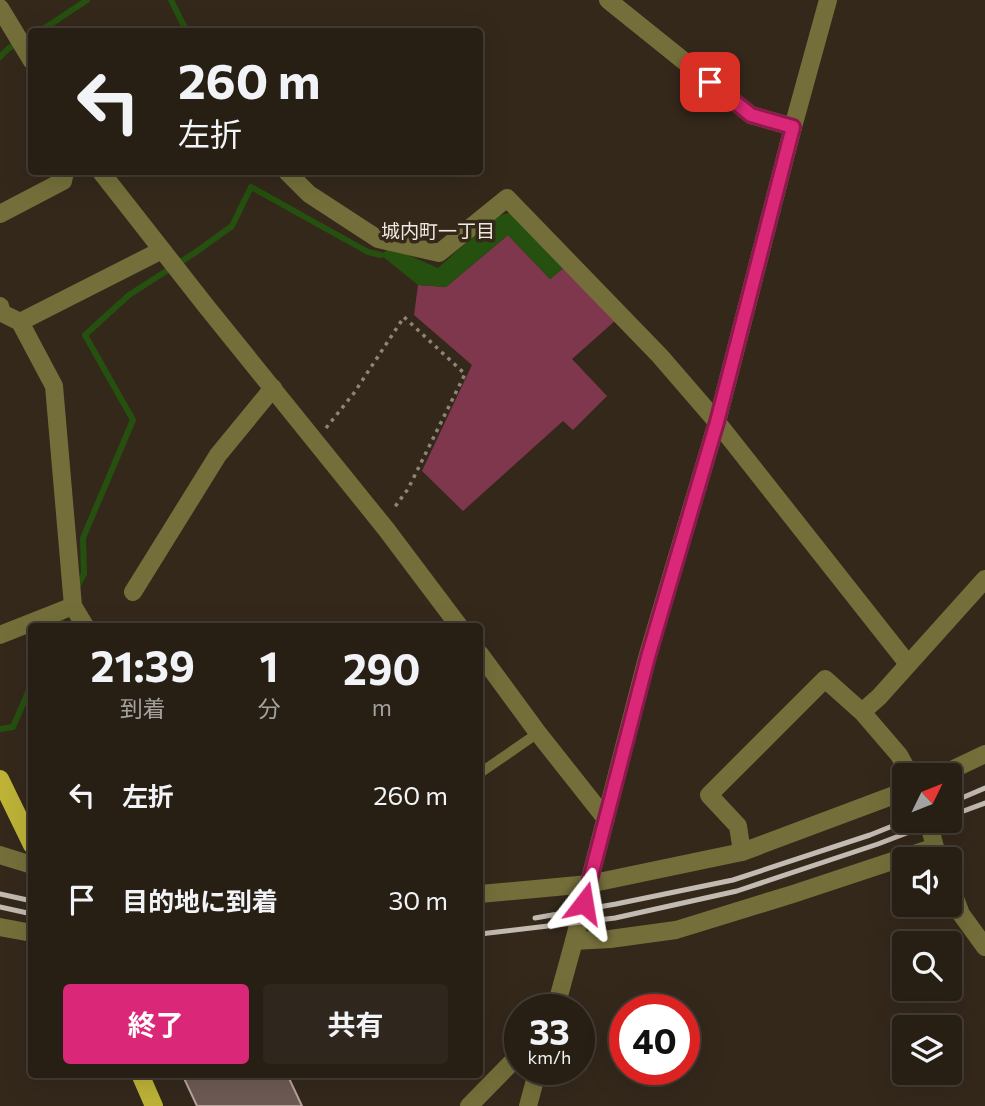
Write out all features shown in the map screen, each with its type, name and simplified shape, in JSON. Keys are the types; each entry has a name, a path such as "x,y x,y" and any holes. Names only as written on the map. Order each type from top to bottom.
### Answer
{"main road":[{"path":"0,779 28,837"},
{"path":"142,1078 154,1106"}],"street":[{"path":"608,0 751,115 793,127"},
{"path":"560,994 648,657 717,422 828,0"},
{"path":"0,8 28,54"},
{"path":"0,214 63,181 64,175"},
{"path":"103,175 316,440 457,623"},
{"path":"290,175 309,194 378,239 439,253 507,198 660,356 717,422 908,664"},
{"path":"20,322 162,250"},
{"path":"0,306 2,313 20,322 54,386 73,606 83,623"},
{"path":"133,592 218,455 273,388"},
{"path":"862,712 879,697 985,579"},
{"path":"30,623 73,606"},
{"path":"0,635 28,624"},
{"path":"483,658 606,819"},
{"path":"742,852 738,826 709,794 825,679 862,712 904,763"},
{"path":"962,765 985,754"},
{"path":"483,894 589,884 742,852 892,796"},
{"path":"0,855 28,864"},
{"path":"575,941 676,930 892,866"},
{"path":"962,915 985,947"},
{"path":"0,927 28,932"},
{"path":"469,1106 504,1070"},
{"path":"528,1106 534,1085"}],"lane":[{"path":"483,771 538,733"}],"path":[{"path":"316,440 354,393 404,317 465,374 408,489 391,512"}],"shaded area":[{"path":"509,213 519,216 566,266 550,279 508,235 446,287 418,285 381,255 390,247 438,268 496,216"},
{"path":"508,235 550,279 566,266 616,320 572,359 607,396 573,430 563,421 463,511 422,471 472,365 414,315 418,285 446,287"}],"building":[{"path":"184,1078 289,1078 302,1106 197,1106"}],"waterway":[{"path":"45,28 87,0"},
{"path":"171,0 185,28"},
{"path":"0,57 9,48 28,38"},
{"path":"76,589 84,574 83,538 133,420 85,335 129,295 232,226 251,187 368,252 381,255"},
{"path":"60,623 64,614"},
{"path":"0,729 13,727 28,692"}],"railway":[{"path":"962,798 985,788"},
{"path":"962,812 985,803"},
{"path":"535,918 733,880 892,826"},
{"path":"483,934 615,918 737,891 907,833"},
{"path":"0,894 28,900"},
{"path":"0,907 28,913"}],"district":[{"name":"城内町一丁目","path":"438,230"}],"route":[{"path":"584,903 648,657 717,422 793,127 751,115 710,82"}]}
